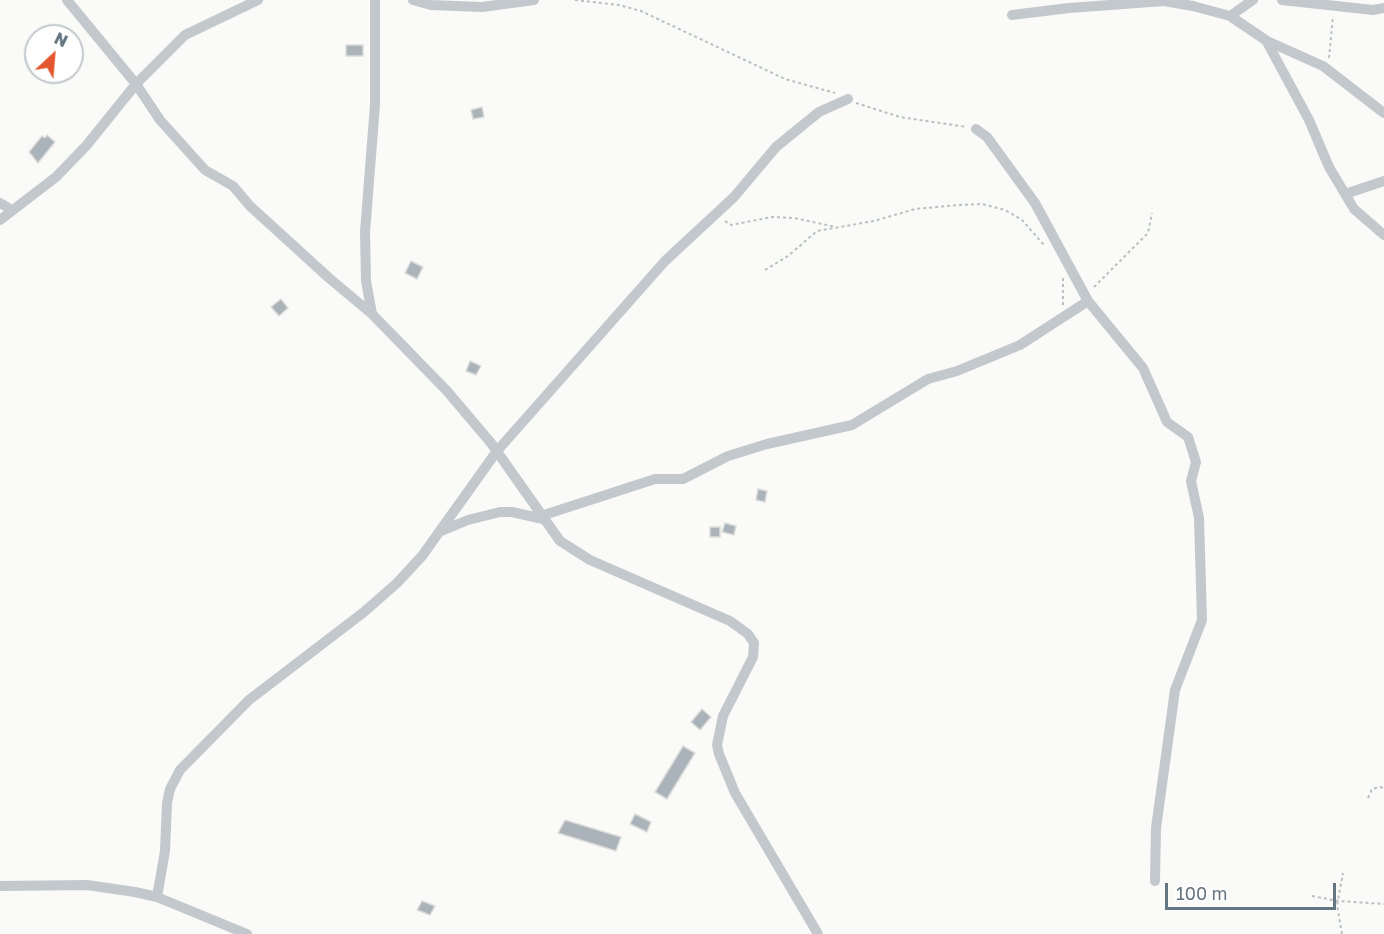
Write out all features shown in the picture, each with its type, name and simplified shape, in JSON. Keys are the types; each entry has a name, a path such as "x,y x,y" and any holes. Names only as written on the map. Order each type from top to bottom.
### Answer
{"street":[{"path":"68,0 135,84 160,120 201,166 208,173 233,186 250,206 328,278 372,314 447,391 497,451 560,541 583,556 730,621 741,628 754,643 749,667 720,725 719,754 735,793 818,934"},
{"path":"0,220 56,177 86,146 135,84 184,35 258,0"},
{"path":"372,314 366,281 365,232 375,105 375,0"},
{"path":"413,0 431,5 482,7 534,0"},
{"path":"1230,16 1252,0"},
{"path":"1282,0 1373,10 1384,8"},
{"path":"1012,15 1068,8 1164,1 1193,6 1230,16 1267,41 1327,69 1384,112"},
{"path":"1267,41 1309,120 1329,167 1354,209 1384,235"},
{"path":"157,897 164,858 167,803 170,789 180,770 249,700 382,597 411,569 497,451 658,268 740,191 776,147 819,112 848,99"},
{"path":"976,129 987,137 1035,204 1087,298 1143,368 1167,422 1188,437 1196,462 1191,481 1199,518 1202,620 1175,690 1156,828 1155,881"},
{"path":"1345,194 1384,181"},
{"path":"0,202 12,210"},
{"path":"439,532 468,520 500,512 542,518 655,479 683,478 728,456 767,444 842,429 928,379 957,371 1020,345 1066,316 1087,298"},
{"path":"0,886 87,885 135,892 157,897 247,934"}],"path":[{"path":"575,0 619,5 641,11 785,79 823,88 862,107 900,117 976,129"},
{"path":"1327,69 1332,45 1333,6"},
{"path":"765,270 788,256 817,231 839,228 915,209 982,204 1005,210 1022,220 1050,253"},
{"path":"1087,298 1148,233 1152,213"},
{"path":"714,215 731,225 772,217 794,218 839,228"},
{"path":"1063,274 1062,303 1066,316"},
{"path":"1368,798 1372,789 1384,788"},
{"path":"1342,873 1338,901 1342,934"},
{"path":"1312,896 1338,901 1384,904"}],"building":[{"path":"346,45 363,45 363,56 346,56"},
{"path":"482,107 484,117 473,119 471,110"},
{"path":"47,135 55,142 38,163 29,152 42,136 45,138"},
{"path":"411,261 423,267 417,279 405,273"},
{"path":"281,299 288,308 279,316 271,307"},
{"path":"470,361 481,366 476,375 466,371"},
{"path":"758,489 767,491 765,502 756,500"},
{"path":"725,523 736,526 734,535 722,532"},
{"path":"710,527 720,527 720,537 710,537"},
{"path":"702,709 711,717 700,730 691,722"},
{"path":"683,746 695,753 667,799 655,792"},
{"path":"635,814 651,822 647,832 630,824"},
{"path":"565,820 621,837 616,851 558,833"},
{"path":"422,901 435,906 430,915 417,910"}]}
